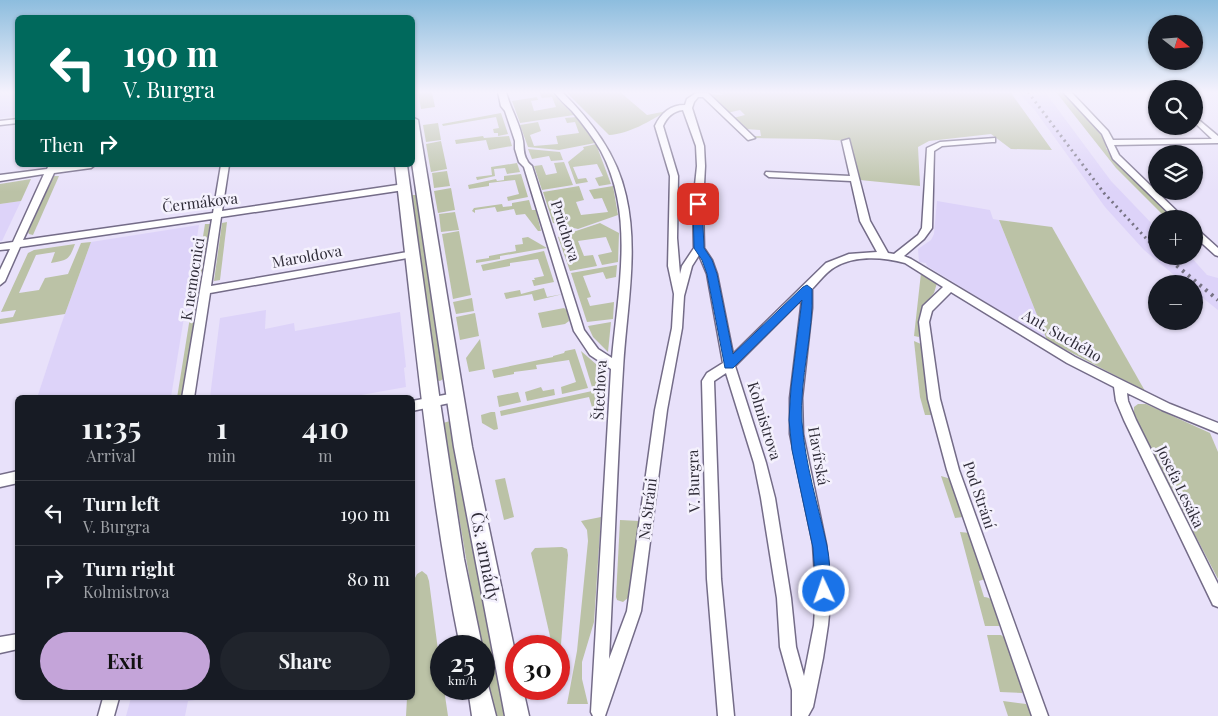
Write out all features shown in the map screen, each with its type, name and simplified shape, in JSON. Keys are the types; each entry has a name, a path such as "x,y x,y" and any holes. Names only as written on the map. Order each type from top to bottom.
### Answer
{"main road":[{"name":"Čs. armády","path":"415,134 463,447 517,716"},
{"name":"Čs. armády","path":"401,167 413,254 422,404 469,635"},
{"path":"481,700 484,716"}],"street":[{"name":"Průchova","path":"514,125 523,162 528,166 579,331 594,352 617,368"},
{"name":"Štechova","path":"589,125 600,141 613,168 622,194 626,249 617,368 598,714"},
{"name":"Na Stráni","path":"659,125 674,176 675,197 672,238 674,274 679,296"},
{"name":"Kolmistrova","path":"693,125 700,146 701,157 698,204 699,248 707,260 712,274 729,365 760,463 768,498 784,598 788,647 800,690 801,716"},
{"path":"738,125 752,138"},
{"path":"1098,125 1119,160 1172,210"},
{"path":"1203,126 1218,140"},
{"path":"807,289 826,268 839,260 884,256 897,257 921,237 927,228 930,150 940,144 992,140"},
{"path":"1110,143 1218,140"},
{"path":"846,141 865,221 884,256"},
{"path":"0,178 64,167"},
{"name":"K nemocnici","path":"188,395 225,167"},
{"path":"0,281 51,168"},
{"path":"769,174 855,179"},
{"name":"Čermákova","path":"0,247 404,187"},
{"path":"1203,239 1218,253"},
{"name":"Na Stráni","path":"598,714 635,608 661,410 677,328 679,296 687,266 699,248"},
{"name":"Maroldova","path":"206,290 413,254"},
{"name":"Ant. Suchého","path":"897,257 921,268 1051,349 1120,385 1218,428"},
{"name":"Pod Strání","path":"950,287 927,310 924,322 926,354 934,399 953,470 1040,716"},
{"name":"V. Burgra","path":"726,716 714,579 708,382 711,376 729,365 807,289"},
{"name":"Havířská","path":"801,716 820,634 824,591 820,548 798,450 796,420 797,388 808,306 807,289"},
{"name":"Josefa Lesáka","path":"1120,385 1122,401 1130,420 1218,600"},
{"path":"422,404 455,398"},
{"path":"0,481 15,478"},
{"path":"0,645 15,642"},
{"path":"106,716 110,700"}],"shaded area":[{"path":"1046,125 1070,125 1111,181 1148,220 1148,253 1105,207"},
{"path":"21,201 2,241 0,241 0,204"},
{"path":"937,201 990,210 993,219 999,220 1047,340 927,266 926,263 919,262 918,249 931,240 934,234"},
{"path":"199,225 171,395 38,395 91,242"},
{"path":"1162,265 1198,265 1207,275 1218,278 1218,310 1203,298 1203,275 1174,275"},
{"path":"266,310 265,329 294,323 295,331 400,312 406,367 404,368 406,387 361,395 210,395 220,318"},
{"path":"130,700 196,700 188,701 185,716 126,716"}],"green space":[{"path":"423,125 438,125 441,140 426,142"},
{"path":"498,125 505,125 508,134 498,136 498,133 494,133 493,129 499,128"},
{"path":"520,125 539,125 541,131 530,135 534,146 558,144 556,136 579,133 576,125 582,125 595,143 559,150 528,147"},
{"path":"599,125 641,125 632,130 609,135"},
{"path":"742,125 1034,125 1052,150 1011,149 991,134 929,141 918,147 920,186 860,180 850,141 754,138 753,136 761,136 760,130 746,129"},
{"path":"1082,125 1097,127 1096,129 1105,140 1106,148 1110,155 1148,192 1148,200 1116,168"},
{"path":"483,136 484,138 509,136 512,146 489,150 486,140 456,144 455,140"},
{"path":"441,141 447,169 431,172 426,144"},
{"path":"596,144 611,184 599,186 595,178 603,176 597,164 573,167 578,179 586,178 588,182 576,184 568,162 584,149 583,147"},
{"path":"528,149 560,152 563,160 551,161 549,156 532,159"},
{"path":"564,162 573,185 542,190 534,166 542,165 546,175 557,173 554,163"},
{"path":"517,163 520,172 507,174 505,168 494,169 495,176 477,180 476,177 492,175 491,167"},
{"path":"447,171 450,186 434,188 432,173"},
{"path":"521,174 528,197 508,201 507,197 519,194 515,180 489,183 489,186 469,189 468,185 496,179 497,181 504,180 504,176"},
{"path":"54,176 59,176 33,235 29,234 28,232"},
{"path":"31,179 21,201 0,204 0,184"},
{"path":"579,186 584,200 576,202 581,215 608,212 602,198 594,199 589,190 613,186 618,215 578,229 553,223 543,192"},
{"path":"451,188 455,210 438,213 434,191"},
{"path":"412,195 417,195 443,379 440,381 436,380"},
{"path":"529,200 532,210 536,210 541,231 538,231 525,214 516,215 514,209 497,212 495,207 475,210 475,213 472,211 474,208 502,204 503,207 512,206 512,203"},
{"path":"1148,200 1156,200 1166,210 1158,210"},
{"path":"455,212 459,230 441,232 439,214"},
{"path":"999,220 1052,227 1145,391 1047,340"},
{"path":"227,222 220,280 214,281 222,223"},
{"path":"600,223 619,233 618,262 602,265 598,255 612,252 606,237 578,241 584,256 593,255 597,266 570,271 558,237"},
{"path":"205,224 210,224 182,395 177,395"},
{"path":"459,231 471,295 453,299 442,234"},
{"path":"528,237 547,248 500,256 500,259 476,263 476,260 489,258 489,256 516,251 515,245 523,244 522,238"},
{"path":"91,242 65,314 0,324 0,319 13,317 16,310 1,312 28,253 34,250 75,244 69,256 61,261 51,263 55,252 36,255 19,293 39,290 45,278 68,274 81,243"},
{"path":"544,251 554,282 534,286 532,280 535,280 534,278 544,276 538,259 510,263 510,266 483,271 481,265"},
{"path":"617,265 616,277 606,279 603,272 583,276 591,297 587,298 590,306 614,302 613,319 587,322 571,273"},
{"path":"921,273 937,283 934,293 922,308 919,337 914,336"},
{"path":"544,288 547,297 563,294 534,301 532,294 506,299 504,293 520,290 521,294"},
{"path":"472,298 474,311 456,314 453,302"},
{"path":"564,308 568,311 569,321 565,324 542,328 538,313"},
{"path":"475,313 479,336 460,340 456,317"},
{"path":"611,322 608,352 593,337 588,326"},
{"path":"480,339 485,369 469,372 466,358"},
{"path":"914,341 921,344 933,413 931,415 925,415 920,397"},
{"path":"575,349 588,388 562,394 561,387 576,382 569,360 536,365 537,369 514,372 514,374 494,378 492,370 553,357 565,351"},
{"path":"581,351 604,371 606,384 592,387"},
{"path":"541,387 543,391 554,389 555,395 527,401 525,392"},
{"path":"606,388 603,422 595,417 589,397 501,416 500,411"},
{"path":"518,392 521,402 499,407 497,396"},
{"path":"1138,404 1146,404 1210,433 1218,452 1218,579 1160,468 1134,413 1134,407"},
{"path":"495,412 498,429 494,430 482,423 481,415"},
{"path":"450,421 489,635 479,635 443,423"},
{"path":"941,476 951,479 963,517 955,518"},
{"path":"505,478 514,517 504,520 495,480"},
{"path":"601,517 594,622 582,662 582,679 588,704 567,704 568,700 570,700 570,688 577,651 588,541 587,530 581,521"},
{"path":"620,520 640,521 629,597 623,602 617,600 616,597"},
{"path":"960,532 970,533 985,579 979,581 984,597 994,603 1000,623 999,626 985,626"},
{"path":"562,547 567,549 562,635 550,635 531,553 535,548"},
{"path":"422,571 427,575 436,635 430,635 430,700 446,700 448,716 406,716 407,700 415,700 415,578"},
{"path":"987,635 1001,635 1005,638 1023,690 1022,693 1000,692"},
{"path":"495,667 504,716 494,716 491,700 495,700"},
{"path":"1003,701 1026,704 1033,716 1008,716"}],"railway":[{"path":"1053,125 1104,193 1148,240"},
{"path":"1176,265 1218,300"}],"route":[{"path":"698,204 699,248 707,260 712,274 729,365 807,289 808,306 795,410 798,450 818,534 824,591"}]}
